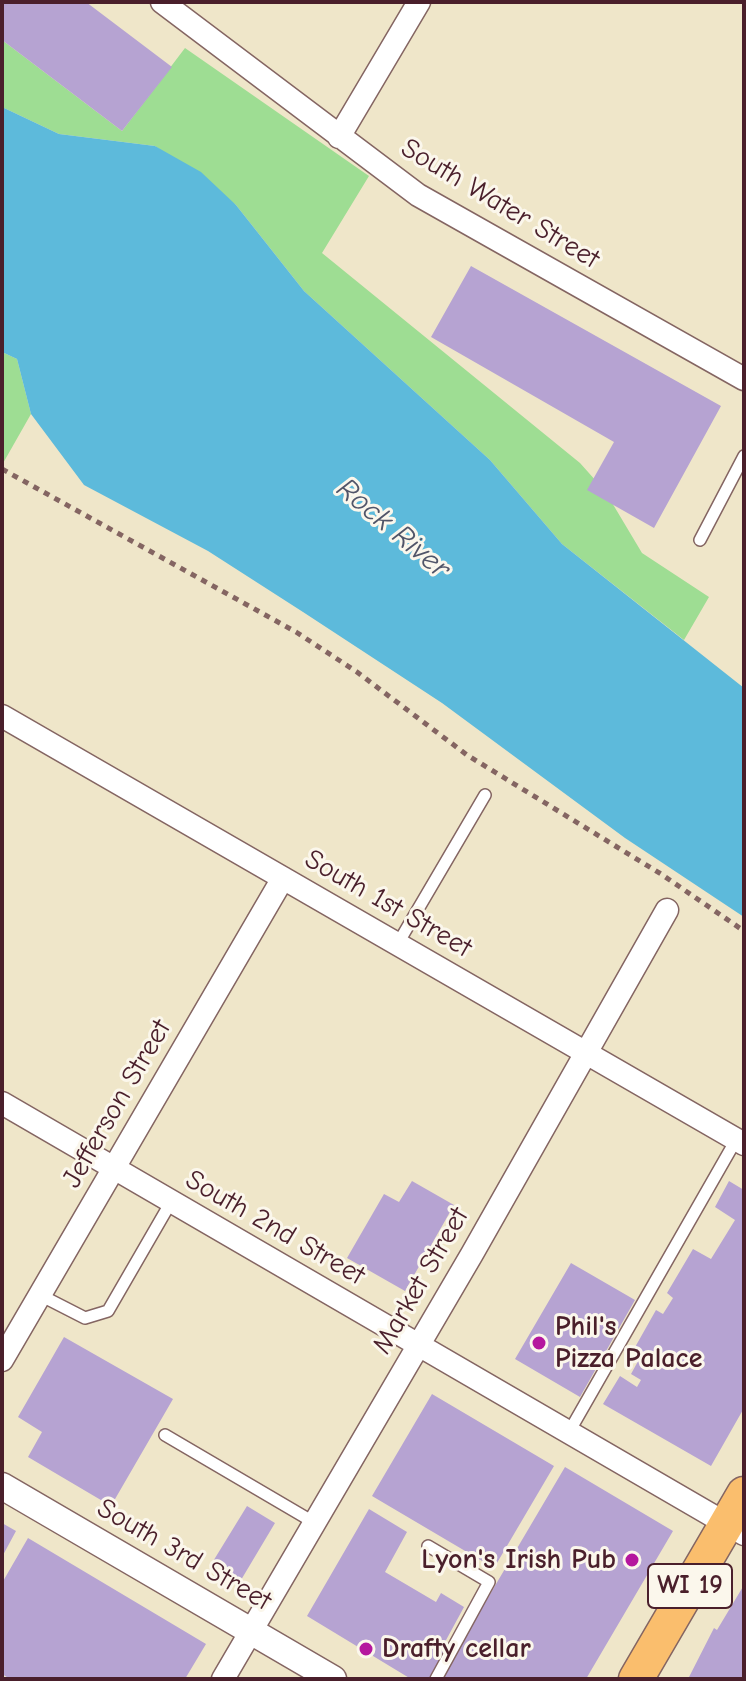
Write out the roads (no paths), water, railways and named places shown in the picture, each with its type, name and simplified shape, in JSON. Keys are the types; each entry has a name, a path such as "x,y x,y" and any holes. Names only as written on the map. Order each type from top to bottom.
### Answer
{"main road":[{"name":"WI 19","path":"636,1679 735,1529 744,1494"}],"street":[{"name":"South Water Street","path":"162,2 418,195 744,379"},
{"path":"339,137 419,2"},
{"name":"South 1st Street","path":"2,716 740,1142"},
{"name":"Jefferson Street","path":"2,1360 283,878"},
{"name":"Market Street","path":"223,1679 419,1345 667,910"},
{"name":"South 2nd Street","path":"2,1103 735,1529"},
{"name":"South 3rd Street","path":"2,1486 333,1679"}],"lane":[{"path":"700,540 744,456"},
{"path":"397,945 485,795"},
{"path":"569,1432 740,1142"},
{"path":"40,1295 85,1318 108,1311 171,1202"},
{"path":"165,1435 315,1523"},
{"path":"428,1546 489,1582 436,1679"}],"water":[{"name":"Rock River","path":"2,107 59,134 155,146 201,172 236,205 304,291 490,460 562,544 744,688 744,917 625,838 442,703 303,612 208,551 84,485 31,414 17,359 2,352"}],"place":[{"name":"Phil's Pizza Palace","path":"539,1343"},
{"name":"Lyon's Irish Pub","path":"632,1560"},
{"name":"Drafty cellar","path":"366,1649"}]}
